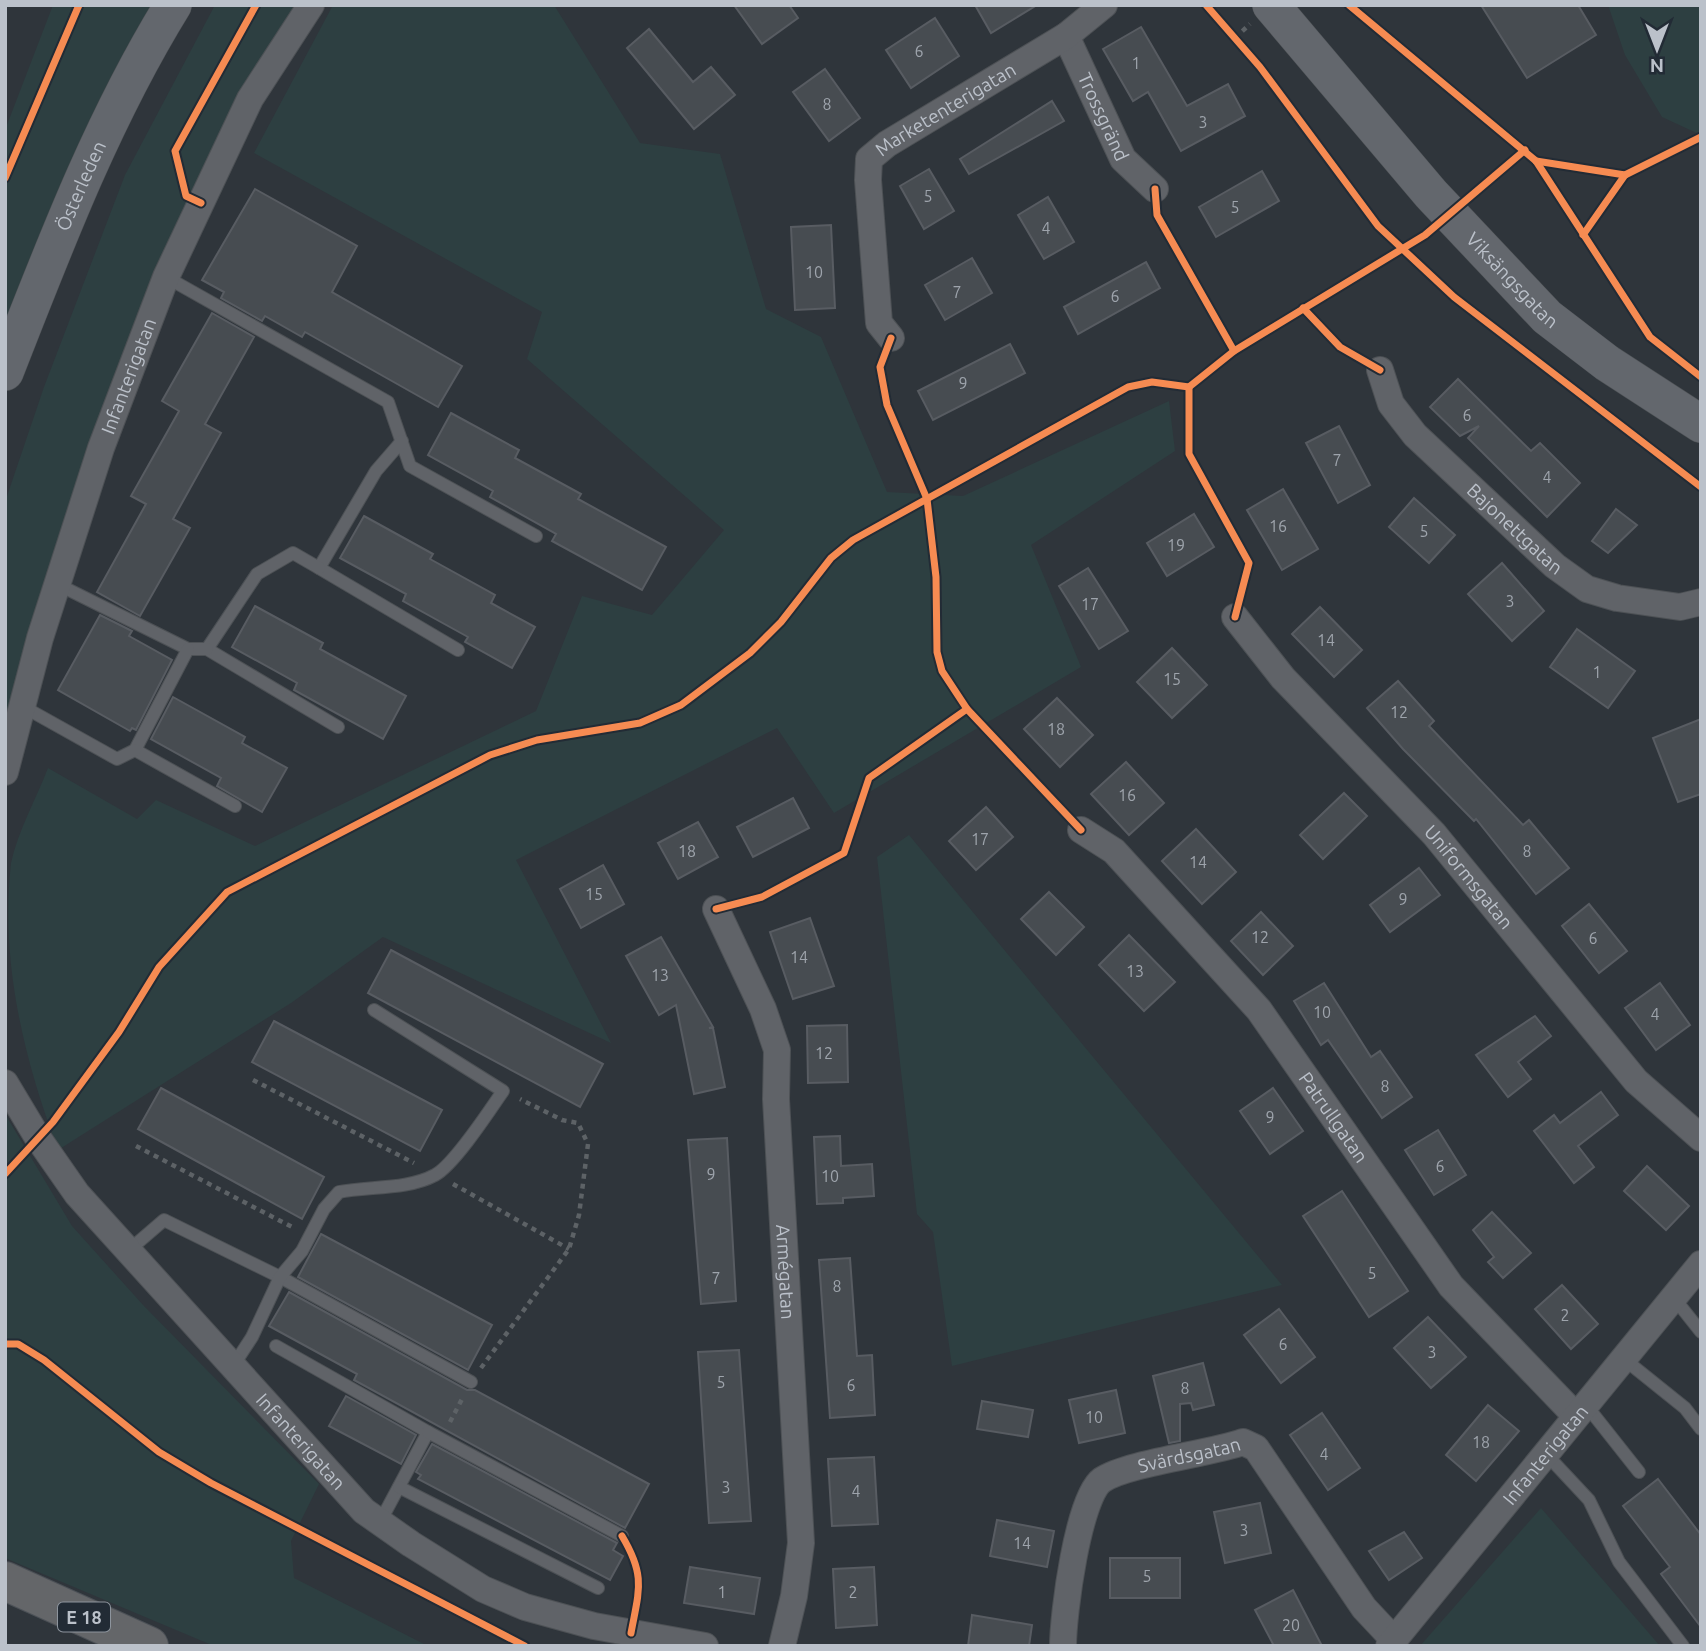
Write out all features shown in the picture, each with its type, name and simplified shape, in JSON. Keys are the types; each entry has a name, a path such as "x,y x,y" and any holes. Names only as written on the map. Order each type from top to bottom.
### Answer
{"highway":[{"name":"E 18","path":"5,1581 149,1646"}],"street":[{"name":"Österleden","path":"5,372 91,161 146,49 173,5"},
{"name":"Infanterigatan","path":"5,772 57,584 101,448 166,276 250,99 311,5"},
{"name":"Marketenterigatan","path":"891,338 879,323 868,180 869,159 887,144 1066,36 1104,5"},
{"name":"Viksängsgatan","path":"1262,13 1547,317 1607,363 1701,424"},
{"name":"Trossgränd","path":"1066,36 1123,159 1155,189"},
{"name":"Bajonettgatan","path":"1380,370 1391,404 1415,435 1555,566 1587,589 1617,598 1680,607 1701,602"},
{"name":"Uniformsgatan","path":"1235,617 1283,678 1434,834 1636,1081 1701,1138"},
{"name":"Patrullgatan","path":"1081,830 1114,851 1259,1010 1451,1286 1581,1411"},
{"name":"Armégatan","path":"716,909 763,1009 777,1050 776,1099 801,1543 794,1596 782,1646"},
{"name":"Infanterigatan","path":"5,1083 38,1138 77,1194 365,1511 447,1569 525,1607 594,1626 705,1646"},
{"name":"Infanterigatan","path":"1391,1643 1701,1264"},
{"name":"Svärdsgatan","path":"1063,1646 1071,1571 1090,1496 1102,1480 1131,1469 1243,1442 1256,1448 1364,1608 1391,1643"}],"lane":[{"path":"166,276 388,402 410,466 536,536"},
{"path":"319,568 376,471 402,441"},
{"path":"207,649 257,574 293,553 458,650"},
{"path":"57,584 188,649 207,649 338,727"},
{"path":"22,706 117,759 135,750 188,649"},
{"path":"135,750 235,806"},
{"path":"233,1366 252,1337 280,1277 310,1236 324,1209 339,1192 389,1187 436,1175 474,1133 503,1091 374,1010"},
{"path":"128,1251 164,1220 280,1277 471,1382"},
{"path":"1674,1298 1701,1332"},
{"path":"276,1346 428,1432 622,1536"},
{"path":"1624,1359 1685,1408 1701,1429"},
{"path":"1581,1411 1639,1472"},
{"path":"380,1522 428,1432"},
{"path":"1546,1454 1589,1500 1619,1562 1683,1646"},
{"path":"399,1487 598,1588"}],"path":[{"path":"1235,38 1262,13"},
{"path":"1228,30 1243,47"},
{"path":"441,1439 471,1382 569,1249 584,1182 587,1144 578,1124 562,1120 503,1091"},
{"path":"136,1146 310,1236"}],"shaded area":[{"path":"53,5 158,5 5,328 5,130"},
{"path":"215,5 298,5 156,266 122,355 45,583 5,726 5,502 44,387 125,175"},
{"path":"333,5 554,5 640,143 720,154 766,309 821,337 887,492 963,496 1169,401 1175,451 1031,545 1081,667 834,813 777,728 516,860 611,1043 383,937 291,1003 58,1150 25,1046 12,974 8,900 14,851 48,768 137,819 156,800 255,846 536,711 582,596 652,615 724,530 527,359 542,312 254,153"},
{"path":"1608,5 1701,5 1701,135 1662,117 1625,55"},
{"path":"909,835 1282,1285 952,1366 933,1232 917,1214 877,857"},
{"path":"5,1114 72,1226 143,1305 319,1484 291,1541 294,1578 424,1644 433,1646 214,1646 5,1558"},
{"path":"1541,1508 1660,1646 1420,1646"}],"building":[{"path":"734,5 789,5 798,18 762,44"},
{"path":"975,5 1037,5 991,33"},
{"path":"1481,5 1578,5 1596,35 1527,78"},
{"path":"935,18 959,56 911,88 886,50"},
{"path":"1141,27 1187,106 1228,84 1245,116 1181,151 1148,92 1133,101 1103,49"},
{"path":"649,29 693,82 711,67 735,95 694,129 627,48"},
{"path":"825,69 860,118 829,141 793,92"},
{"path":"1052,101 1064,121 969,174 960,159"},
{"path":"929,169 954,211 924,229 900,186"},
{"path":"1262,171 1279,201 1216,237 1199,207"},
{"path":"255,189 357,246 332,292 462,366 438,407 305,332 302,337 265,316 262,321 221,298 224,292 202,280"},
{"path":"1048,197 1074,242 1044,259 1018,215"},
{"path":"831,225 835,308 795,310 791,227"},
{"path":"972,258 992,293 945,320 925,285"},
{"path":"1146,262 1160,288 1078,334 1064,307"},
{"path":"212,313 254,337 205,424 221,433 173,519 190,528 140,616 97,592 146,504 131,496 179,411 162,401"},
{"path":"1010,344 1025,373 933,420 918,391"},
{"path":"1458,379 1531,451 1540,443 1580,483 1547,517 1468,438 1479,426 1460,436 1430,407"},
{"path":"451,413 519,450 515,458 581,494 578,499 666,547 642,590 552,541 556,534 490,497 493,491 428,455"},
{"path":"1339,426 1370,485 1338,503 1306,443"},
{"path":"1283,489 1318,549 1282,570 1247,510"},
{"path":"1414,498 1455,535 1429,563 1389,527"},
{"path":"1616,509 1637,525 1608,553 1592,541"},
{"path":"1194,514 1214,547 1167,576 1147,543"},
{"path":"364,516 433,554 430,559 495,595 491,603 535,627 512,668 465,642 468,637 403,601 406,594 340,558"},
{"path":"1502,563 1544,611 1512,641 1468,594"},
{"path":"1088,568 1128,631 1099,649 1059,586"},
{"path":"255,606 323,643 320,649 406,696 383,739 294,690 297,683 232,647"},
{"path":"1320,607 1362,650 1334,677 1292,634"},
{"path":"100,615 132,631 129,636 172,660 136,730 132,728 130,731 58,690"},
{"path":"1577,629 1635,671 1608,708 1550,667"},
{"path":"1172,648 1207,685 1172,718 1137,682"},
{"path":"1398,681 1434,721 1429,726 1523,825 1529,820 1569,868 1536,894 1476,819 1474,821 1403,749 1367,708"},
{"path":"173,697 245,737 242,743 287,768 262,812 217,786 221,778 151,739"},
{"path":"1057,698 1093,735 1060,767 1024,729"},
{"path":"1701,719 1701,794 1678,802 1653,738"},
{"path":"1126,762 1164,803 1129,835 1091,794"},
{"path":"1344,793 1367,816 1323,859 1300,835"},
{"path":"793,798 809,828 753,857 737,827"},
{"path":"986,807 1013,837 976,870 949,841"},
{"path":"698,822 718,857 678,879 658,843"},
{"path":"1196,829 1236,872 1202,904 1162,861"},
{"path":"603,865 624,904 581,928 560,889"},
{"path":"1419,868 1440,895 1390,932 1370,905"},
{"path":"1049,892 1084,927 1056,955 1021,919"},
{"path":"1589,904 1627,951 1599,973 1562,926"},
{"path":"1261,912 1293,946 1263,975 1231,941"},
{"path":"810,918 834,986 793,999 770,932"},
{"path":"1129,935 1175,982 1144,1011 1099,965"},
{"path":"661,937 713,1027 709,1028 713,1028 725,1087 694,1094 676,1005 659,1015 626,956"},
{"path":"391,950 603,1064 580,1107 368,993"},
{"path":"1324,983 1371,1057 1380,1051 1412,1097 1382,1118 1328,1040 1321,1045 1294,1001"},
{"path":"1660,983 1690,1025 1656,1050 1625,1008"},
{"path":"1535,1016 1551,1036 1518,1062 1531,1079 1508,1097 1476,1055"},
{"path":"274,1021 442,1110 420,1151 252,1062"},
{"path":"847,1025 848,1082 808,1083 807,1026"},
{"path":"161,1088 324,1177 302,1219 138,1129"},
{"path":"1273,1088 1303,1131 1270,1154 1240,1111"},
{"path":"1601,1092 1618,1115 1578,1146 1594,1167 1574,1183 1534,1131 1554,1115 1560,1123"},
{"path":"1438,1130 1466,1175 1434,1195 1405,1150"},
{"path":"840,1136 841,1166 872,1164 874,1196 843,1198 843,1203 817,1204 814,1137"},
{"path":"727,1138 736,1301 701,1304 688,1140"},
{"path":"1647,1166 1689,1206 1666,1230 1624,1191"},
{"path":"1342,1191 1408,1291 1369,1317 1303,1216"},
{"path":"1492,1212 1531,1253 1503,1278 1488,1262 1494,1257 1473,1230"},
{"path":"321,1234 492,1325 468,1370 298,1277"},
{"path":"850,1258 857,1356 872,1355 875,1415 830,1418 819,1260"},
{"path":"1562,1285 1598,1324 1571,1349 1535,1309"},
{"path":"289,1292 467,1390 475,1390 649,1484 625,1528 354,1380 357,1374 269,1326"},
{"path":"1279,1309 1315,1357 1281,1383 1244,1335"},
{"path":"1428,1317 1466,1357 1431,1388 1394,1348"},
{"path":"739,1350 751,1521 709,1523 698,1352"},
{"path":"1203,1363 1214,1405 1193,1410 1191,1403 1180,1404 1180,1441 1169,1443 1153,1376"},
{"path":"1116,1390 1125,1433 1079,1443 1069,1400"},
{"path":"346,1396 416,1435 401,1464 329,1426"},
{"path":"982,1401 1033,1410 1028,1437 977,1429"},
{"path":"1488,1405 1519,1431 1476,1481 1446,1455"},
{"path":"1322,1413 1360,1468 1328,1490 1290,1435"},
{"path":"432,1444 617,1543 613,1550 623,1556 610,1580 418,1479 421,1475 416,1472"},
{"path":"874,1457 878,1524 832,1526 828,1459"},
{"path":"1658,1479 1701,1535 1701,1627 1661,1574 1670,1567 1623,1506"},
{"path":"1260,1503 1271,1553 1225,1563 1214,1512"},
{"path":"997,1520 1054,1531 1047,1567 990,1556"},
{"path":"1404,1532 1422,1558 1389,1580 1369,1551"},
{"path":"1110,1558 1180,1558 1180,1598 1110,1598"},
{"path":"690,1567 760,1578 754,1614 684,1603"},
{"path":"874,1567 877,1625 836,1628 833,1569"},
{"path":"1293,1590 1322,1646 1274,1646 1255,1610"},
{"path":"972,1615 1032,1625 1029,1646 968,1646"}],"cycle path":[{"path":"5,178 79,5"},
{"path":"201,203 186,196 175,151 256,5"},
{"path":"1206,5 1260,67 1378,226 1454,297 1701,487"},
{"path":"1349,5 1536,161 1650,337 1701,377"},
{"path":"1583,235 1625,175 1701,137"},
{"path":"5,1174 53,1122 119,1032 159,967 227,892 490,755 537,740 640,723 681,705 750,653 781,622 831,558 853,540 1128,387 1152,382 1189,387 1234,351 1425,235 1525,150"},
{"path":"1536,161 1625,175"},
{"path":"1155,189 1157,215 1234,351"},
{"path":"1303,308 1340,347 1380,370"},
{"path":"891,338 880,367 887,405 927,499 936,577 937,652 942,671 967,709 1081,830"},
{"path":"1189,387 1189,454 1249,563 1235,617"},
{"path":"716,909 762,897 844,853 869,778 967,709"},
{"path":"5,1344 18,1344 44,1360 159,1452 211,1483 525,1646"},
{"path":"622,1536 638,1573 638,1594 631,1633"}]}
